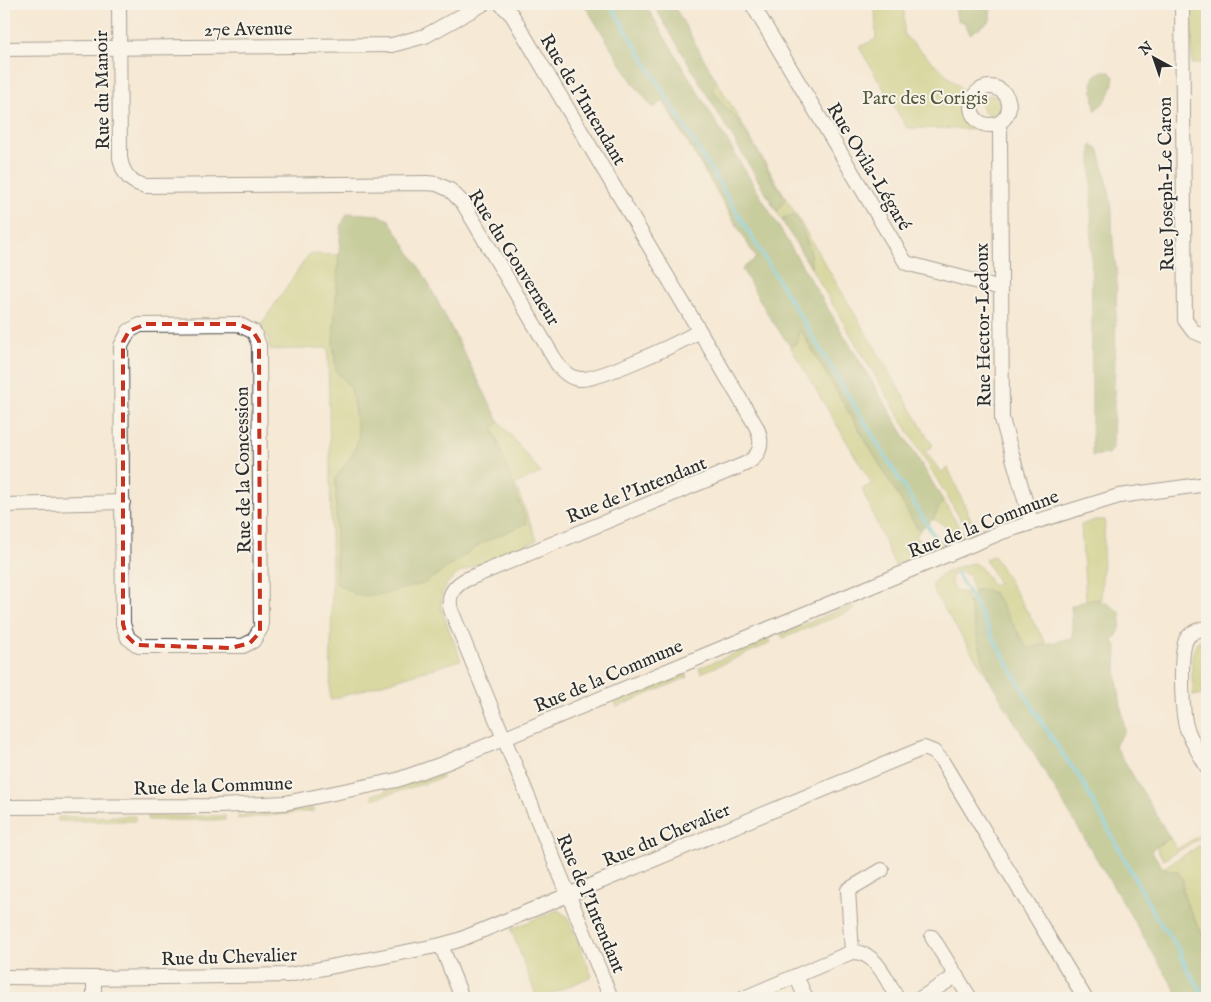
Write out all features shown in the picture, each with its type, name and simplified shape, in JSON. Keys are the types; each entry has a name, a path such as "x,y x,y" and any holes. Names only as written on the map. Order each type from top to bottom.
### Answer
{"street":[{"name":"Rue du Manoir","path":"119,4 120,158 126,175"},
{"name":"27e Avenue","path":"4,48 392,45 425,36 484,4"},
{"name":"Rue de l'Intendant","path":"501,4 512,15 760,434 761,446 752,460 464,580 451,593 451,610 611,998"},
{"name":"Rue Ovila-Légaré","path":"752,4 904,261 911,265 1000,288"},
{"name":"Rue Joseph-Le Caron","path":"1182,4 1185,315 1187,325 1193,331 1207,337"},
{"name":"Rue Hector-Ledoux","path":"997,124 1000,131 1000,288 1003,427 1031,522"},
{"name":"Rue du Gouverneur","path":"126,175 133,182 146,186 427,183 444,186 463,203 558,365 567,375 574,378 592,377 679,342 700,330"},
{"name":"Rue de la Concession","path":"146,324 238,324 252,330 260,344 262,619 260,632 253,641 243,646 221,648 143,647 130,640 123,624 123,502 121,346 129,330 146,324"},
{"name":"Rue de la Commune","path":"4,806 208,806 285,803 397,780 438,766 1031,522 1119,496 1207,484"},
{"path":"4,505 123,502"},
{"path":"1207,628 1192,633 1186,640 1183,652 1185,720 1190,736 1207,766"},
{"name":"Rue du Chevalier","path":"4,977 94,978 289,975 441,945 568,895 916,750 930,749 942,761 1085,998"},
{"path":"852,952 848,890 882,870"},
{"path":"932,937 970,998"},
{"path":"441,945 462,998"},
{"path":"744,998 852,952 868,955 876,962 895,998"},
{"path":"796,976 806,998"},
{"path":"921,998 956,976"},
{"path":"94,978 94,998"}],"highlighted area":[{"path":"146,324 238,324 252,330 259,341 260,632 250,643 231,648 136,645 126,635 123,624 123,342 129,331"}],"green space":[{"path":"584,4 645,4 943,500 934,518 919,531 801,330 798,333 798,342 790,346 770,318 742,269 756,258 663,101 653,108 633,83"},
{"path":"653,4 673,4 716,80 712,89 724,106 735,116 785,199 777,212"},
{"name":"Parc des Corigis","path":"875,4 904,4 904,35 966,93 965,115 979,129 907,128 859,47 876,39"},
{"path":"1191,4 1207,4 1207,63 1192,64"},
{"path":"991,5 990,21 970,34 965,23 957,20 955,7"},
{"path":"1109,71 1114,77 1111,92 1106,100 1095,110 1092,84 1096,74"},
{"path":"716,80 933,446 925,451 941,472 948,468 977,533 970,535 811,268 810,249 788,216 781,219 777,212 785,199 735,116 724,106 712,89"},
{"path":"991,95 998,98 1001,105 998,112 991,115 984,112 981,105 984,98"},
{"path":"1091,145 1099,150 1109,189 1117,272 1113,448 1108,454 1092,456"},
{"path":"348,213 379,215 389,220 423,273 499,421 493,429 527,523 482,543 425,583 384,594 359,596 337,584 336,578 336,478 354,452 359,437 351,388 336,371 333,342 341,225"},
{"path":"796,215 810,249 811,268 781,219"},
{"path":"309,254 339,255 333,342 336,371 351,388 359,437 354,452 336,478 336,578 460,558 482,543 526,523 493,429 499,421 541,473 515,484 537,540 463,571 452,578 445,587 441,604 442,611 461,660 330,700 332,589 328,348 270,350 268,338 260,326"},
{"path":"800,330 919,531 916,537 922,548 928,549 948,535 943,525 932,519 943,500 965,537 895,566 862,489 872,484 790,346 798,342"},
{"path":"1095,520 1105,520 1101,599 1086,600 1081,525"},
{"path":"994,556 1046,643 1028,649 994,593 976,590 973,593 970,576 960,571 952,575 951,584 955,591 966,593 985,667 992,684 938,599 934,592 933,584 935,580 945,573 957,567 974,563 981,568 992,584 999,584 985,559"},
{"path":"983,589 994,593 1028,649 1073,637 1071,606 1097,600 1107,603 1120,612 1120,627 1113,641 1117,647 1116,674 1125,731 1115,745 1170,838 1151,850 1163,868 1177,872 1183,879 1182,891 1189,909 1207,942 1207,998 1180,998 992,684 985,667 969,602 976,590"},
{"path":"853,604 855,609 783,638 781,634"},
{"path":"1207,638 1207,695 1193,695 1193,653 1200,640"},
{"path":"770,639 771,643 701,673 699,668"},
{"path":"686,673 688,677 617,707 615,703"},
{"path":"441,774 442,778 373,799 372,795"},
{"path":"313,808 314,811 238,819 238,816"},
{"path":"135,816 135,821 58,821 58,817"},
{"path":"148,816 225,816 225,820 148,820"},
{"path":"1207,831 1207,834 1163,860 1156,847 1170,838 1177,849"},
{"path":"1207,841 1207,863 1205,866 1207,875 1207,942 1187,904 1184,896 1183,879 1178,872 1163,868"},
{"path":"558,910 568,917 592,976 542,998 537,998 511,929"}],"waterway":[{"path":"610,4 937,541"},
{"path":"956,573 1035,711 1056,745 1079,776 1156,917 1178,948 1187,969 1206,998"}]}
